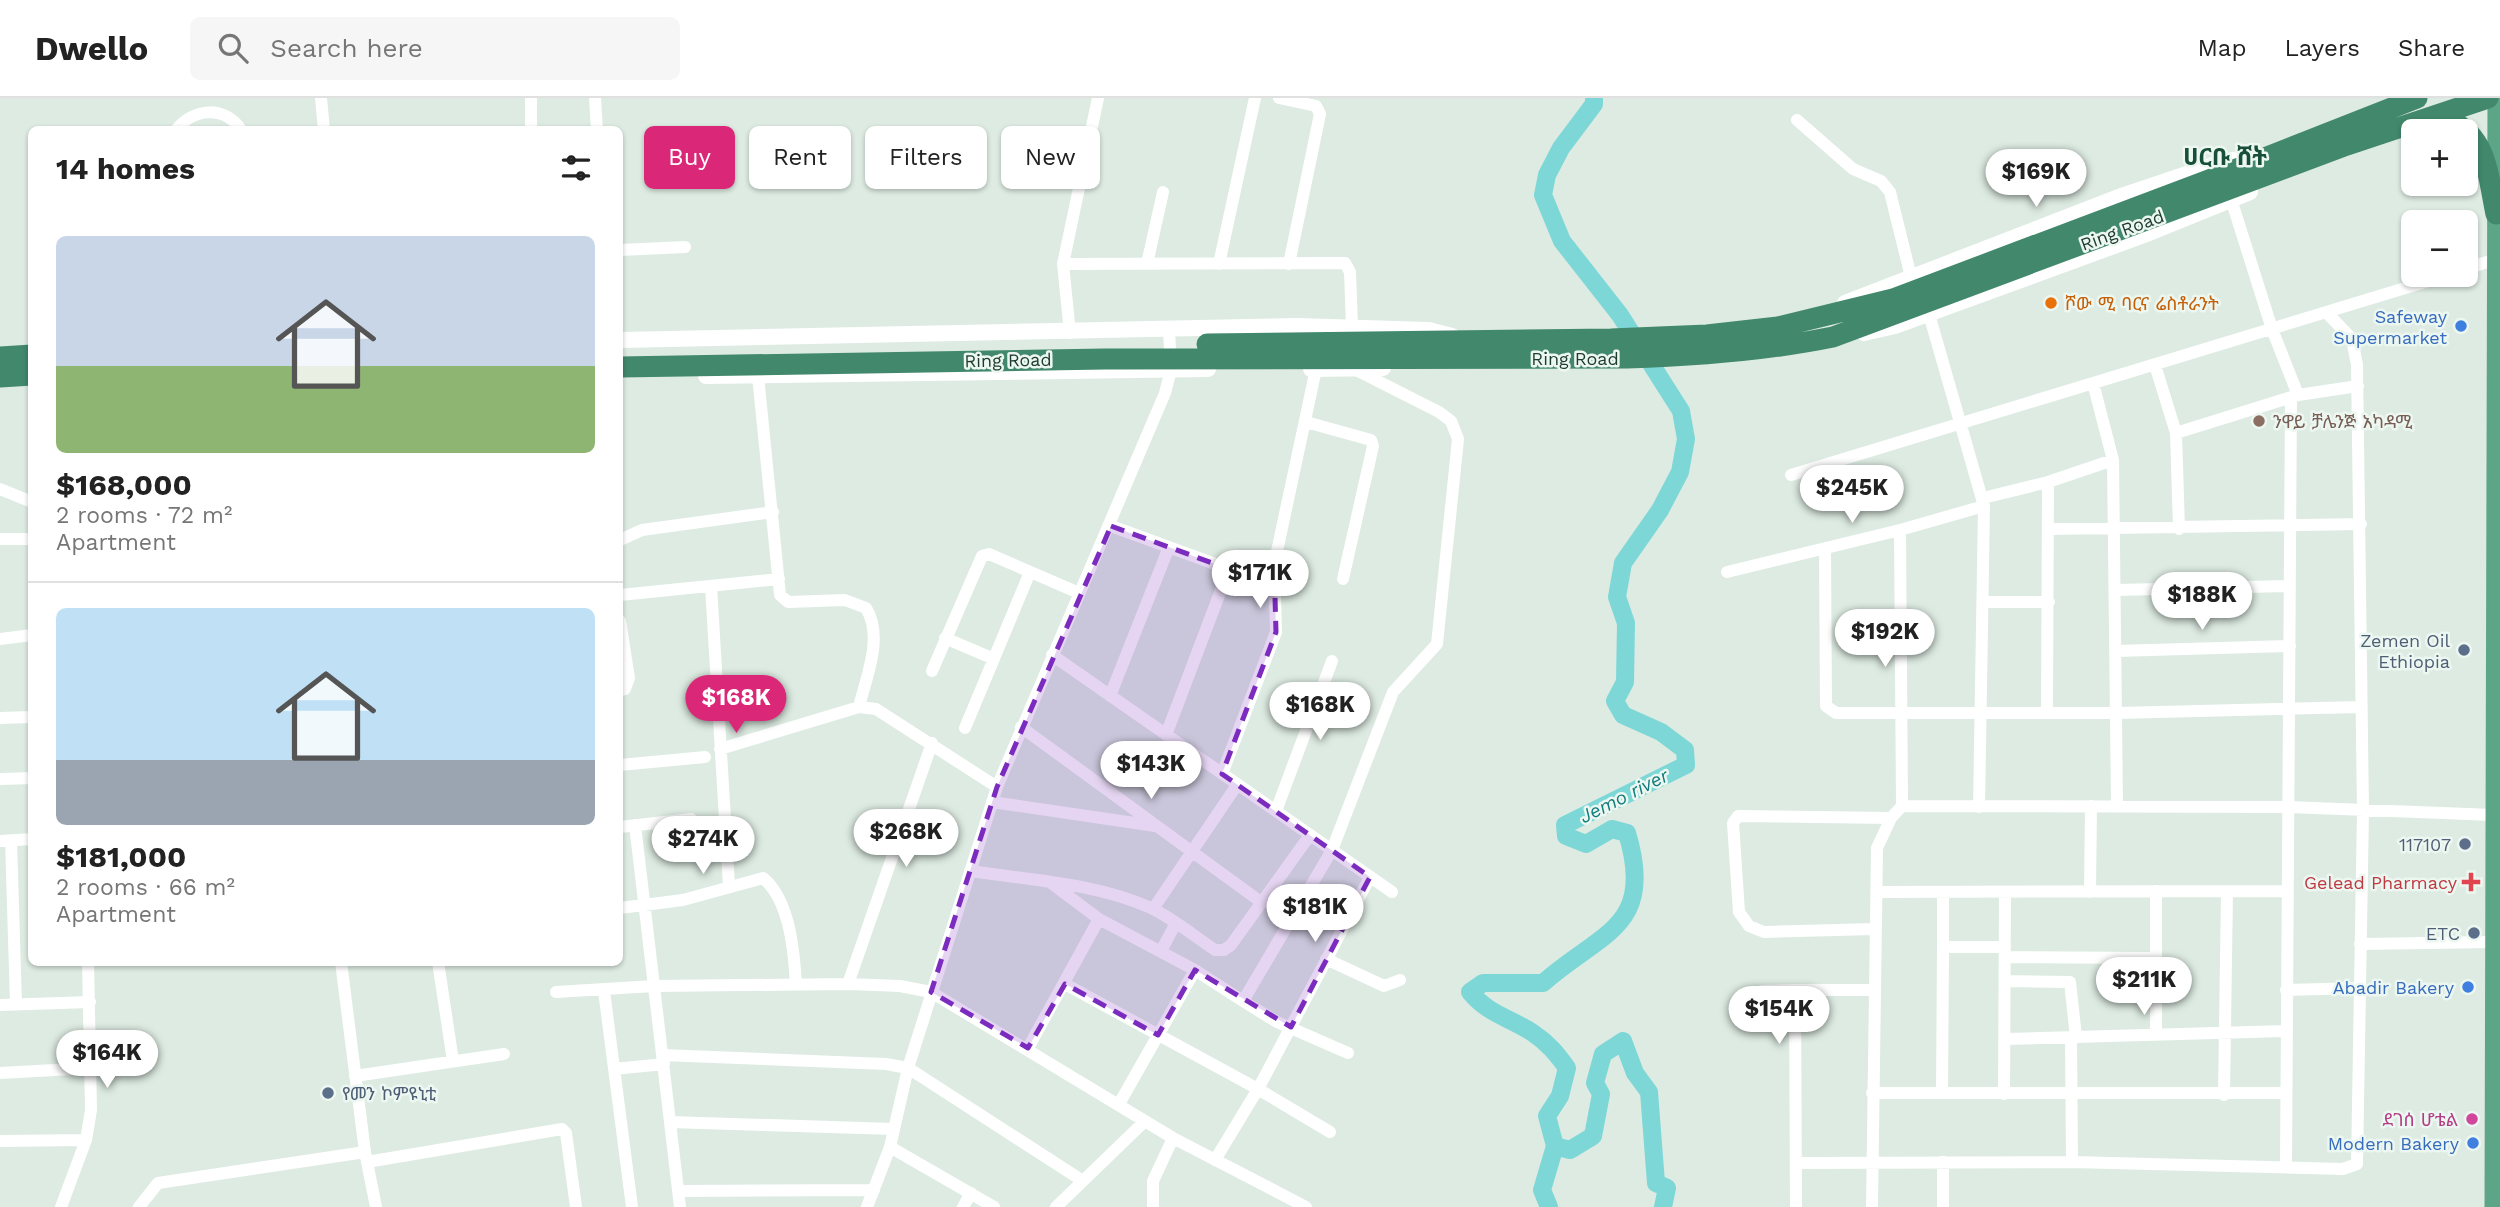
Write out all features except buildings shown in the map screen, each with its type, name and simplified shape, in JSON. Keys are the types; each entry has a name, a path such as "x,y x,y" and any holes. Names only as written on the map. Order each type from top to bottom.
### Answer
{"highway":[{"name":"Ring Road","path":"1462,349 1627,358 1757,351 1833,337 2267,166 2417,98"},
{"name":"Ring Road","path":"623,352 1462,349 1741,332 1822,318 1893,299 2267,166 2439,116 2488,98"},
{"path":"2439,116 2452,120 2473,135 2485,157 2496,214"},
{"name":"Ring Road","path":"623,367 1170,351"},
{"path":"0,357 28,355"},
{"path":"0,377 28,375"}],"main road":[{"path":"2494,1207 2497,98"}],"street":[{"path":"203,98 204,112"},
{"path":"321,98 324,126"},
{"path":"531,98 531,126"},
{"path":"595,98 597,126"},
{"path":"1070,332 1063,264 1098,98"},
{"path":"1219,264 1255,98"},
{"path":"1279,98 1315,106 1320,114 1289,264"},
{"path":"180,126 192,115 204,112 228,117 237,126"},
{"path":"1797,120 1853,169 1881,181 1890,191 1911,277"},
{"path":"1822,318 1847,302 2192,172 2245,157 2267,166 2257,188 2231,200 1895,327 1833,337"},
{"path":"1147,264 1163,192"},
{"path":"2231,200 2294,396 2288,586 2290,708 2284,1031 2286,1166"},
{"path":"623,250 685,247"},
{"path":"2478,265 2496,259"},
{"path":"1063,264 1345,263 1348,267 1352,326"},
{"path":"1791,475 2410,287"},
{"path":"1797,1163 2072,1162 2343,1169 2357,1164 2362,810 2361,524 2357,386 2352,339 2327,313"},
{"path":"1929,314 1983,502 1979,807"},
{"path":"623,376 758,376 1170,351 1352,326 1442,332 1462,349"},
{"path":"623,340 1070,332 1170,351 1316,369 1355,369 1462,349"},
{"path":"867,1207 890,1147 908,1068 997,787 1079,593 1111,526 1165,393 1170,351"},
{"path":"2155,365 2176,433 2179,529"},
{"path":"1222,774 1276,632 1275,597 1270,584 1316,369"},
{"path":"1243,1001 1332,850 1393,692 1437,644 1458,439 1451,421 1439,412 1355,369"},
{"path":"758,376 783,600 845,600 859,604 870,616 875,638 859,707"},
{"path":"2093,383 2113,460 2117,805"},
{"path":"2176,433 2294,396 2357,386"},
{"path":"1306,422 1371,440 1373,446 1343,579"},
{"path":"1727,572 1900,530 2113,460"},
{"path":"2047,713 2048,482"},
{"path":"0,489 28,500"},
{"path":"623,539 642,530 773,512"},
{"path":"2049,530 2361,524"},
{"path":"1111,526 1270,584"},
{"path":"1872,1207 1877,848 1891,818 1902,806 1900,530"},
{"path":"0,539 28,539"},
{"path":"1110,696 1169,547"},
{"path":"1825,549 1826,706 1836,713 2118,713 2361,708"},
{"path":"932,671 982,556 989,554 1079,593"},
{"path":"1167,735 1229,569"},
{"path":"965,728 1030,572"},
{"path":"623,595 779,579"},
{"path":"711,586 729,886"},
{"path":"2116,590 2288,586"},
{"path":"1983,602 2049,602"},
{"path":"0,639 28,636"},
{"path":"945,638 994,659"},
{"path":"623,640 629,678 623,689"},
{"path":"2116,651 2290,646"},
{"path":"1052,655 1392,892"},
{"path":"1276,811 1332,662"},
{"path":"720,749 859,707 885,714 997,787"},
{"path":"0,718 28,717"},
{"path":"1021,727 1261,902"},
{"path":"848,984 932,743"},
{"path":"623,765 705,757"},
{"path":"0,779 28,778"},
{"path":"1153,909 1237,785"},
{"path":"992,802 1157,826"},
{"path":"1902,806 2289,807 2496,815"},
{"path":"2090,892 2091,806"},
{"path":"1875,929 1764,932 1749,926 1739,912 1733,823 1738,816 1761,814 1891,818"},
{"path":"623,827 691,818"},
{"path":"635,825 680,1207"},
{"path":"970,871 1088,888 1153,909 1215,950 1224,950 1231,946 1310,835"},
{"path":"16,1004 14,902 6,841 28,839"},
{"path":"1215,1160 1258,1089 1370,877"},
{"path":"623,908 682,900 758,878 767,880 792,933 796,984"},
{"path":"1052,883 1099,919 1195,970 1243,1001 1291,1027 1348,1053"},
{"path":"2156,891 2156,1033"},
{"path":"1877,892 2288,891"},
{"path":"1942,1093 1943,892"},
{"path":"2004,1094 2005,892"},
{"path":"2224,1095 2227,892"},
{"path":"0,903 14,902"},
{"path":"1028,1048 1099,919"},
{"path":"1161,951 1176,923"},
{"path":"2360,944 2494,942"},
{"path":"1943,947 2156,958"},
{"path":"1326,959 1384,986 1400,980"},
{"path":"61,1207 86,1139 91,1068 88,966"},
{"path":"341,966 366,1157 376,1207"},
{"path":"439,966 453,1061"},
{"path":"1119,1104 1195,970"},
{"path":"2005,981 2070,982 2073,1037 2070,1095 2072,1162"},
{"path":"556,992 654,986 796,984 900,986 931,992 1028,1048 1173,1138 1306,1207"},
{"path":"1065,984 1258,1089 1330,1132"},
{"path":"2286,990 2360,988"},
{"path":"1795,990 1796,1207"},
{"path":"1762,991 1874,990"},
{"path":"604,991 632,1207"},
{"path":"0,1005 90,1002"},
{"path":"2005,1039 2284,1031"},
{"path":"355,1076 504,1054"},
{"path":"614,1069 663,1059 886,1064 908,1068 1083,1181"},
{"path":"0,1073 91,1068"},
{"path":"1872,1093 2284,1093"},
{"path":"1056,1207 1145,1121"},
{"path":"670,1122 894,1129"},
{"path":"138,1207 158,1184 562,1129 566,1133 576,1207"},
{"path":"1153,1207 1153,1181 1173,1138"},
{"path":"0,1141 86,1139"},
{"path":"890,1147 994,1207"},
{"path":"1943,1162 1943,1207"},
{"path":"678,1191 874,1190"},
{"path":"963,1207 971,1192"}],"highlighted area":[{"path":"1111,526 1270,584 1275,597 1276,632 1222,774 1370,877 1291,1027 1195,970 1158,1035 1065,984 1028,1048 931,992 997,787"}],"waterway":[{"name":"Jemo river","path":"1549,1207 1542,1190 1555,1146 1547,1116 1560,1096 1567,1068 1538,1037 1492,1011 1470,992 1483,983 1543,983 1617,925 1628,909 1634,889 1634,865 1627,833 1612,829 1586,844 1566,836 1565,825 1686,765 1685,750 1661,732 1623,715 1615,701 1625,682 1626,623 1617,597 1623,563 1660,510 1680,472 1686,439 1681,411 1620,315 1562,241 1543,195 1547,175 1561,148 1594,104 1594,98"},
{"path":"1555,1146 1570,1150 1593,1136 1601,1094 1595,1083 1603,1054 1623,1041 1635,1073 1649,1092 1656,1183 1667,1188 1663,1207"}],"place":[{"name":"ሾው ሚ ባርና ሬስቶራንት","path":"2051,303"},
{"name":"Safeway Supermarket","path":"2461,326"},
{"name":"ንዋይ ቻሌንጅ አካዳሚ","path":"2259,421"},
{"name":"Zemen Oil Ethiopia","path":"2464,650"},
{"name":"117107","path":"2465,844"},
{"name":"Gelead Pharmacy","path":"2471,882"},
{"name":"ETC","path":"2474,933"},
{"name":"Abadir Bakery","path":"2468,987"},
{"name":"የመን ኮምዩኒቲ","path":"328,1093"},
{"name":"ደገሰ ሆቴል","path":"2472,1119"},
{"name":"Modern Bakery","path":"2473,1143"}],"district":[{"name":"ሀርቡ ሸት","path":"2225,157"}]}
